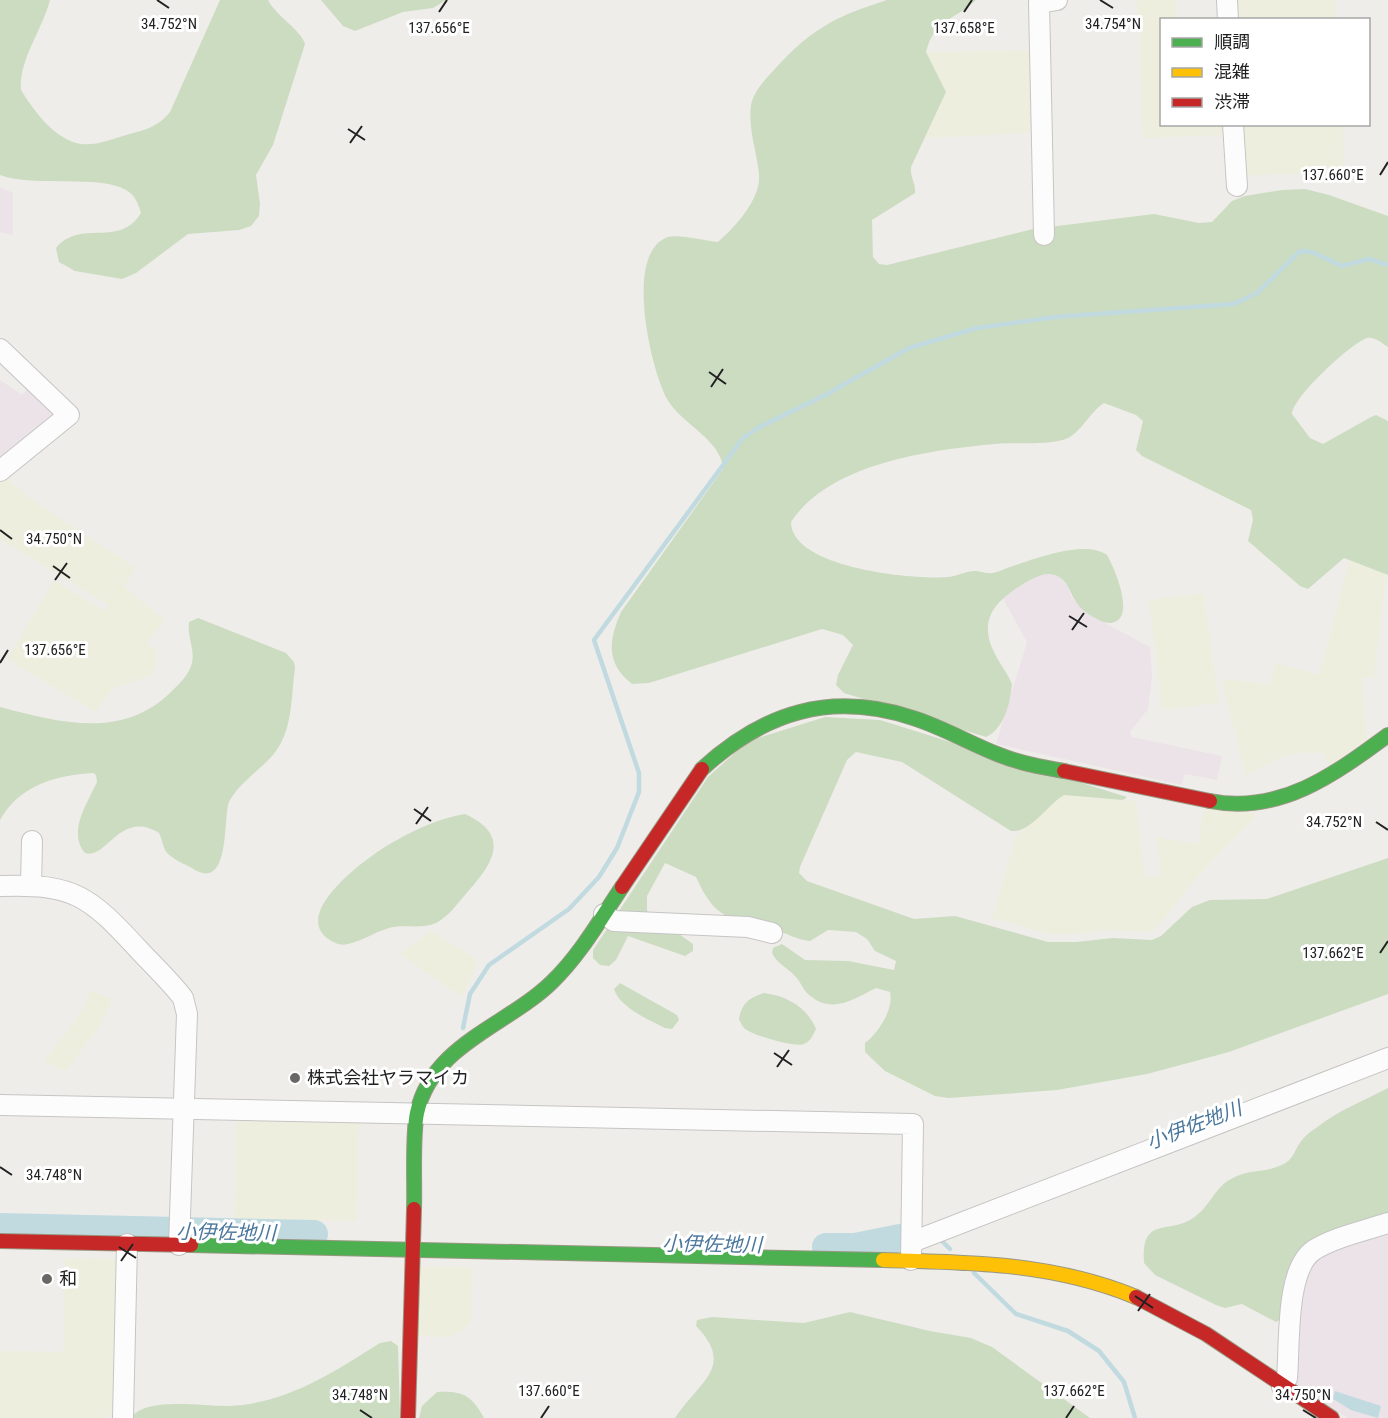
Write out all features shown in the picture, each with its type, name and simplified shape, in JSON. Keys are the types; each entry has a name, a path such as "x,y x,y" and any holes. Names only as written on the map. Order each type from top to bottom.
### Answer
{"street":[{"path":"1044,235 1039,3 1056,0"},
{"path":"1227,0 1228,18"},
{"path":"1233,126 1237,186"},
{"path":"0,349 69,415 0,471"},
{"path":"408,1418 417,1113 423,1094 444,1060 458,1046 514,1013 543,991 569,964 700,771 720,750 743,733 768,720 796,712 824,708 882,710 937,727 1011,759 1232,804 1264,803 1296,795 1324,780 1388,735"},
{"path":"31,885 32,841"},
{"path":"0,886 31,885 71,892 99,908 183,998 187,1014 179,1236"},
{"path":"604,914 614,921 748,927 772,933"},
{"path":"912,1242 1388,1058"},
{"path":"0,1105 914,1124 912,1242"},
{"path":"1282,1387 1287,1378 1294,1281 1304,1259 1324,1245 1388,1223"},
{"path":"0,1241 127,1244 179,1236 413,1240 912,1242 1062,1272 1113,1287 1186,1322 1332,1418"},
{"path":"123,1418 127,1244"}],"shaded area":[{"path":"0,187 13,193 13,235 0,232"},
{"path":"0,380 22,395 29,386 61,416 0,465"},
{"path":"1049,573 1060,577 1068,587 1071,596 1086,613 1150,647 1152,676 1148,709 1130,732 1132,737 1222,756 1217,780 1185,774 1182,785 996,744 1027,642 1002,597 1039,575"},
{"path":"1388,1228 1388,1418 1348,1418 1294,1385 1299,1282 1316,1255"}],"green space":[{"path":"0,0 50,0 23,68 21,90 32,107 54,131 71,141 92,144 156,125 170,112 220,0 268,0 305,44 273,145 256,175 260,204 259,216 251,226 239,230 188,234 136,273 122,279 75,271 59,262 56,248 66,239 88,233 122,229 132,224 141,213 132,194 114,185 31,181 0,175"},
{"path":"321,0 446,0 433,8 403,12 355,31 343,26"},
{"path":"887,0 976,0 940,26 930,41 926,52 946,92 911,167 915,193 872,220 873,257 879,264 887,265 1033,229 1154,214 1199,223 1212,222 1232,201 1245,196 1282,190 1305,189 1388,216 1388,347 1372,338 1359,342 1336,360 1312,384 1295,406 1292,414 1310,438 1323,444 1376,415 1388,421 1388,575 1344,558 1308,589 1300,586 1248,541 1253,520 1251,510 1142,456 1136,450 1143,421 1136,415 1104,403 1073,435 1061,440 941,450 883,463 856,473 830,486 808,502 791,522 796,538 811,550 831,560 856,568 909,576 948,577 975,571 994,573 1045,555 1073,550 1086,549 1107,555 1122,593 1122,613 1118,620 1110,623 1085,612 1075,601 1063,580 1050,574 1037,577 1015,589 993,611 989,619 989,640 1012,684 1008,707 1002,721 998,728 986,737 844,693 836,685 838,675 853,645 843,635 822,629 649,683 632,684 623,676 613,659 612,651 614,632 621,612 723,469 716,449 673,408 667,399 654,364 648,339 644,287 647,265 654,247 673,236 718,242 736,224 747,210 759,182 750,116 752,100 760,86 799,45 824,26 852,12"},
{"path":"1137,0 1176,0 1177,18 1160,18 1160,126 1228,126 1228,135 1143,138"},
{"path":"1233,0 1335,0 1336,18 1234,18"},
{"path":"1034,50 1035,133 923,138 946,92 926,52"},
{"path":"1239,126 1343,126 1344,174 1242,175"},
{"path":"2,474 28,497 136,568 124,587 165,620 147,643 157,651 156,668 150,676 113,688 95,712 7,659 54,580 105,611 108,605 0,539 0,476"},
{"path":"1350,558 1386,575 1374,677 1362,678 1367,739 1329,766 1322,753 1297,753 1279,758 1246,776 1221,679 1269,684 1275,663 1319,675"},
{"path":"1204,593 1219,703 1162,710 1149,600"},
{"path":"198,618 286,653 294,662 295,668 290,714 284,736 273,755 243,783 229,802 223,849 215,870 207,873 195,870 174,859 165,850 159,833 146,827 134,827 124,831 93,853 85,853 78,836 81,817 97,782 96,775 93,773 65,776 39,784 17,799 0,820 0,707 66,722 110,722 131,717 151,708 170,693 186,675 193,658 189,622"},
{"path":"825,717 880,720 1127,797 1123,800 1064,795 1025,828 1011,831 902,762 856,752 847,760 800,867 799,873 807,881 914,919 955,916 1048,942 1113,938 1152,940 1161,936 1192,907 1210,900 1267,899 1388,858 1388,994 1229,1052 1147,1074 1057,1090 949,1098 935,1096 885,1071 865,1052 865,1043 880,1027 890,1006 890,992 876,988 850,1001 824,1003 806,992 797,978 772,953 773,948 782,944 805,960 848,961 894,970 896,961 875,951 867,939 856,932 828,930 810,941 727,916 711,903 696,877 665,863 647,896 647,911 693,944 693,951 685,956 628,936 616,960 609,966 600,965 593,958 593,950 708,777 748,741"},
{"path":"1064,795 1136,801 1145,878 1161,876 1157,837 1198,844 1204,809 1255,813 1255,818 1197,877 1160,924 1150,932 1112,930 1049,934 992,918 1016,836"},
{"path":"465,814 489,832 493,841 493,852 490,862 475,884 444,917 430,925 392,927 345,945 337,944 327,938 319,926 320,912 340,883 356,868 386,846 413,831"},
{"path":"431,931 476,959 477,964 462,997 400,954"},
{"path":"620,983 677,1015 679,1020 672,1029 665,1028 635,1012 617,996 614,989"},
{"path":"91,990 112,999 101,1024 66,1071 44,1062 81,1012"},
{"path":"764,993 781,997 802,1009 816,1029 812,1038 799,1045 783,1043 744,1028 739,1019 742,1009 750,999"},
{"path":"1388,1088 1388,1216 1321,1240 1284,1317 1276,1322 1242,1304 1225,1308 1216,1305 1155,1275 1144,1263 1144,1248 1152,1232 1184,1223 1199,1214 1220,1187 1231,1179 1287,1162 1312,1130 1342,1111"},
{"path":"236,1119 359,1120 357,1221 234,1218"},
{"path":"65,1258 119,1259 116,1410 102,1418 0,1418 0,1351 63,1352"},
{"path":"420,1267 472,1267 471,1324 450,1337 418,1336"},
{"path":"850,1312 971,1338 992,1347 1090,1418 675,1418 710,1374 713,1363 713,1352 708,1340 696,1326 697,1320 712,1317 804,1323"},
{"path":"391,1341 398,1346 400,1418 131,1418 139,1411 162,1405 229,1406 271,1399 309,1385 380,1343"},
{"path":"437,1392 453,1392 465,1396 475,1404 484,1418 419,1418 422,1406"}],"water":[{"path":"1335,1391 1381,1406 1378,1418 1351,1410 1333,1399"}],"waterway":[{"path":"463,1028 470,994 489,965 569,909 599,877 617,848 639,792 639,773 594,640 743,438 909,348 977,328 1055,317 1234,304 1257,293 1300,251 1312,252 1342,266 1369,259 1388,265"},
{"name":"小伊佐地川","path":"0,1227 314,1234"},
{"name":"小伊佐地川","path":"826,1247 855,1247 900,1238"},
{"path":"939,1238 950,1249"},
{"path":"974,1273 1016,1314 1068,1331 1099,1351 1124,1382 1135,1418"}],"traffic: fast":[{"path":"702,769 726,749 774,721 800,712 827,707 854,707 883,710 913,718 1005,757 1064,771"},
{"path":"1210,801 1236,804 1283,797 1327,777 1388,735"},
{"path":"414,1209 415,1123 425,1089 454,1053 534,997 562,972 581,949 622,887"},
{"path":"191,1245 883,1260"}],"traffic: slow":[{"path":"883,1260 1011,1266 1074,1277 1136,1297"}],"traffic: jam":[{"path":"622,887 702,769"},
{"path":"1064,771 1210,801"},
{"path":"408,1418 414,1209"},
{"path":"0,1241 191,1245"},
{"path":"1136,1297 1206,1334 1332,1418"}],"place":[{"name":"株式会社ヤラマイカ","path":"295,1078"},
{"name":"和","path":"47,1279"}]}
